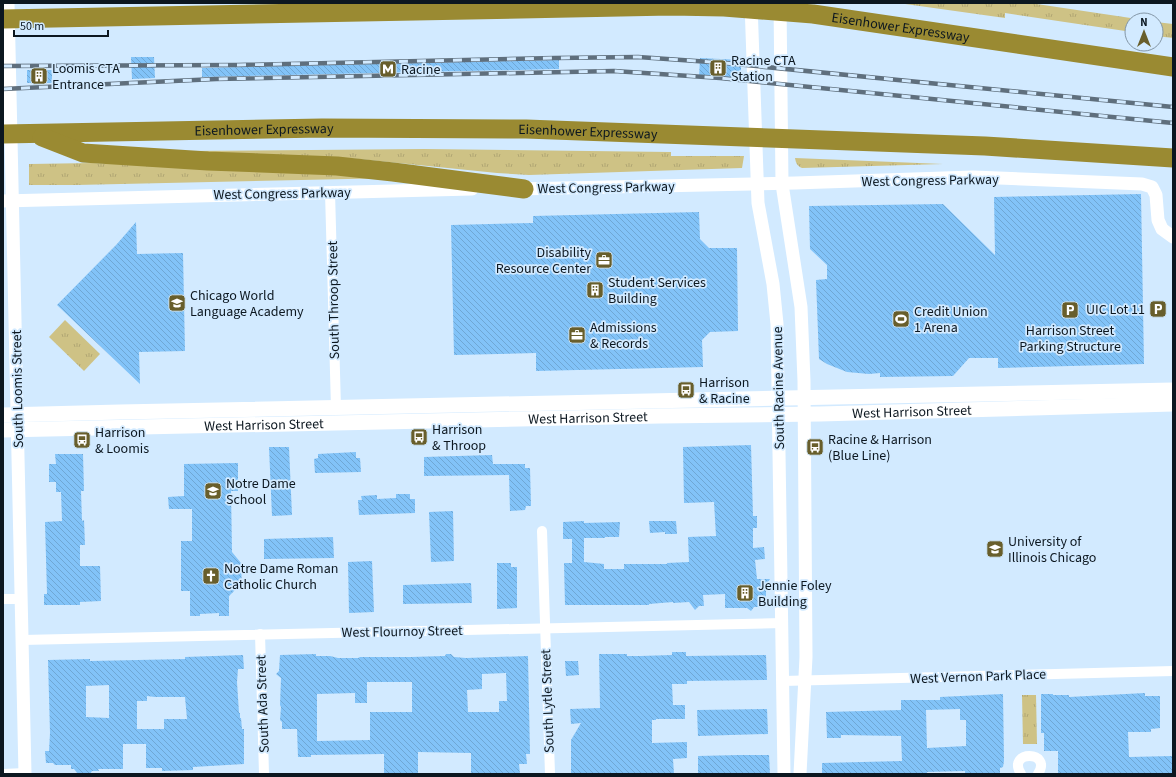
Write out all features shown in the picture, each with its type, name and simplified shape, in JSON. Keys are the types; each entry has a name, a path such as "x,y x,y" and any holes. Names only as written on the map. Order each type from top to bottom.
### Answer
{"highway":[{"path":"139,16 180,3"},
{"name":"Eisenhower Expressway","path":"3,19 671,6 724,7 771,10 848,19 1173,67"},
{"name":"Eisenhower Expressway","path":"3,134 322,128 526,128 985,146 1173,158"},
{"path":"33,133 83,153 352,168 524,188"}],"main road":[{"name":"West Harrison Street","path":"10,423 120,412 1173,390"},
{"name":"West Harrison Street","path":"10,423 805,414 1173,404"}],"street":[{"name":"South Loomis Street","path":"8,3 12,164 8,200 10,423 21,599 25,774"},
{"name":"South Racine Avenue","path":"752,3 758,203 773,284 776,309 784,774"},
{"name":"South Racine Avenue","path":"780,3 782,184 801,307 805,414 805,680 800,774"},
{"name":"West Congress Parkway","path":"8,200 330,192 782,184 972,177 1142,184 1152,187 1156,195 1158,220 1162,229 1173,237"},
{"name":"South Throop Street","path":"330,192 336,408"},
{"name":"South Lytle Street","path":"542,531 550,774"},
{"path":"3,599 21,599"},
{"name":"West Flournoy Street","path":"22,640 782,623"},
{"name":"South Ada Street","path":"260,634 264,774"},
{"name":"West Vernon Park Place","path":"783,681 1173,671"},
{"path":"1021,774 1018,770 1019,762 1028,755 1036,757 1040,763 1040,770 1038,774"},
{"path":"3,774 25,774"}],"green space":[{"path":"898,3 1030,3 1124,17 1124,31 1005,13 1005,18"},
{"path":"1164,23 1173,24 1173,38 1164,37"},
{"path":"424,149 671,152 671,156 744,156 742,168 529,175 359,159 187,151"},
{"path":"795,158 943,164 802,168 797,164"},
{"path":"92,163 209,167 395,178 29,185 29,164"},
{"path":"65,320 100,354 84,371 49,337"},
{"path":"1022,695 1036,695 1037,744 1023,744"}],"building":[{"path":"131,57 154,57 155,78 132,79"},
{"name":"Racine CTA Station","path":"700,58 741,60 741,80 699,78"},
{"path":"559,60 559,69 202,77 202,68"},
{"name":"Loomis CTA Entrance","path":"27,70 52,70 52,83 27,83"},
{"path":"1141,194 1144,364 998,368 998,358 969,358 953,376 880,377 880,373 869,374 847,372 819,359 816,280 827,279 827,265 810,249 809,206 943,204 995,255 994,197"},
{"name":"Student Services Building","path":"699,212 700,239 709,248 737,248 738,331 710,332 702,340 703,367 536,371 536,353 454,355 451,225 533,223 533,216"},
{"name":"Chicago World Language Academy","path":"136,222 137,254 183,253 185,351 139,352 140,384 57,305 117,244"},
{"path":"751,445 753,516 757,516 757,528 753,528 753,548 764,547 765,559 755,560 757,579 770,579 766,586 766,599 770,603 766,605 766,607 754,607 751,611 747,608 725,608 725,594 703,595 704,606 699,606 695,610 689,602 649,605 565,605 564,563 572,563 572,539 563,539 563,522 620,522 619,537 584,538 584,562 604,564 604,569 624,569 624,564 667,564 689,562 688,537 716,536 714,502 684,503 683,447"},
{"path":"269,447 289,447 292,515 272,516"},
{"path":"356,452 356,458 360,458 361,472 315,473 314,459 318,458 318,454"},
{"path":"55,454 83,454 84,491 81,491 82,521 84,520 85,545 80,545 80,566 100,566 101,601 80,602 80,605 44,605 44,594 47,594 45,522 62,521 61,492 56,492 56,482 49,482 49,464 56,464"},
{"path":"492,455 493,464 525,464 525,468 530,468 531,506 526,506 525,510 510,511 509,475 424,476 424,457"},
{"path":"238,463 238,491 231,491 232,552 241,563 242,589 236,589 229,596 229,616 219,616 219,613 190,616 190,591 181,591 181,541 192,541 192,509 169,509 168,497 184,496 184,464"},
{"path":"396,494 410,494 410,499 415,499 415,513 359,515 358,500 362,500 361,496 377,495 377,499 396,498"},
{"path":"453,511 454,561 431,562 429,512"},
{"path":"649,521 676,521 677,534 665,534 665,532 650,533"},
{"path":"333,537 334,558 264,559 264,539"},
{"path":"372,561 374,612 349,613 348,562"},
{"path":"497,563 511,563 511,567 517,567 517,608 497,609"},
{"path":"471,583 472,603 403,604 403,585"},
{"path":"672,652 686,652 686,656 766,655 767,680 687,681 687,684 672,684 673,705 685,705 685,719 652,720 652,743 687,742 687,758 673,759 674,774 571,774 571,740 581,723 571,724 570,709 600,708 599,654 627,654 627,656 640,656 672,655"},
{"path":"316,654 316,656 330,656 338,658 445,656 446,654 451,654 454,657 466,658 528,656 530,754 526,754 527,764 519,764 520,774 471,774 471,753 418,752 418,774 384,774 384,754 311,755 311,757 298,757 297,729 282,729 282,722 280,720 281,678 276,674 279,671 280,655","holes":["506,673 507,701 499,701 499,712 468,712 467,690 482,689 482,674","367,682 412,682 412,712 370,712 370,740 317,741 317,694 355,693 355,703 367,703"]},
{"path":"243,655 244,669 238,669 237,682 239,713 242,729 244,729 244,764 193,767 193,770 162,771 162,768 146,768 146,744 123,744 123,769 98,769 99,771 92,771 90,774 78,774 74,769 71,769 71,765 55,765 53,763 46,763 45,751 49,751 50,733 48,660 90,659 90,661 185,659 185,657","holes":["109,685 109,718 86,717 86,686","147,696 185,697 187,719 164,719 164,729 137,729 137,701 147,701"]},
{"path":"565,661 578,661 579,675 566,676"},
{"path":"1145,693 1145,696 1160,696 1160,728 1151,729 1151,732 1128,732 1129,757 1173,756 1173,773 1058,774 1058,751 1044,751 1044,733 1041,733 1041,694 1069,695 1069,697"},
{"path":"1003,694 1004,761 1003,767 1000,768 1000,774 965,774 965,771 927,772 927,774 822,774 822,763 902,761 901,736 841,735 841,738 827,738 826,712 901,710 901,700 940,700 940,697","holes":["960,709 960,720 966,720 966,746 927,748 926,710"]},
{"path":"767,709 768,734 698,736 697,710"},
{"path":"769,755 770,774 698,774 698,756"}],"railway":[{"path":"3,66 238,65 638,57 725,63 1173,107"},
{"path":"3,89 216,79 614,71 720,78 1173,123"}],"place":[{"name":"Racine CTA Station","path":"718,68"},
{"name":"Racine","path":"388,69"},
{"name":"Loomis CTA Entrance","path":"39,76"},
{"name":"Disability Resource Center","path":"604,260"},
{"name":"Student Services Building","path":"595,290"},
{"name":"Chicago World Language Academy","path":"177,303"},
{"name":"UIC Lot 11","path":"1158,309"},
{"name":"Harrison Street Parking Structure","path":"1070,310"},
{"name":"Credit Union 1 Arena","path":"901,319"},
{"name":"Admissions & Records","path":"577,335"},
{"name":"Harrison & Racine","path":"686,390"},
{"name":"Harrison & Throop","path":"419,437"},
{"name":"Harrison & Loomis","path":"82,440"},
{"name":"Racine & Harrison (Blue Line)","path":"815,447"},
{"name":"Notre Dame School","path":"213,491"},
{"name":"University of Illinois Chicago","path":"995,549"},
{"name":"Notre Dame Roman Catholic Church","path":"211,576"},
{"name":"Jennie Foley Building","path":"745,593"}]}
